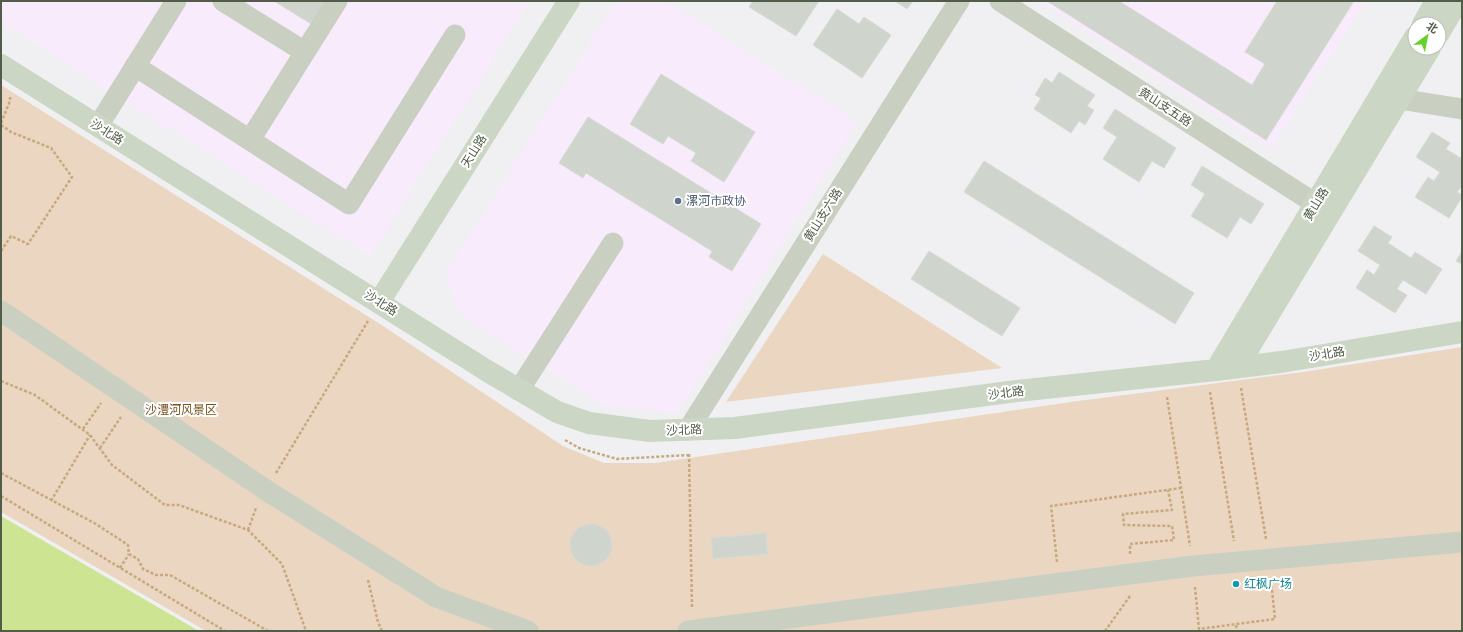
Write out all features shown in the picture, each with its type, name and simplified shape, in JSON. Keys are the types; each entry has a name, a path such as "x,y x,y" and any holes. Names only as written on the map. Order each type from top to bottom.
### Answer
{"street":[{"path":"98,126 176,1"},
{"path":"223,1 306,52"},
{"path":"250,140 337,1"},
{"name":"天山路","path":"379,302 570,1"},
{"name":"黄山支六路","path":"688,430 959,1"},
{"name":"黄山支五路","path":"1000,1 1323,209"},
{"path":"1428,16 1436,1"},
{"path":"1447,20 1458,1"},
{"path":"135,66 349,204 455,35"},
{"name":"黄山路","path":"1220,369 1323,209 1390,97 1407,56"},
{"name":"黄山路","path":"1390,97 1423,56"},
{"name":"沙北路","path":"1,65 519,390 557,412 589,423 650,431 735,428 1017,391 1281,362 1462,332"},
{"path":"1390,97 1462,109"},
{"path":"519,390 613,243"},
{"path":"1,311 266,490 436,597 528,631"},
{"path":"688,631 1193,566 1268,558 1462,542"}],"path":[{"path":"1,251 11,236 28,244 72,176 51,148 11,132 1,124 10,101 10,95"},
{"path":"248,530 258,504 266,490 379,302"},
{"path":"1164,375 1193,566 1199,629 1275,619 1268,558 1220,369"},
{"path":"1220,369 1236,562"},
{"path":"1,381 35,395 83,429 90,435 112,465 165,505 179,504 248,530 282,564 306,631"},
{"path":"83,429 112,386"},
{"path":"100,448 132,399"},
{"path":"688,430 693,631"},
{"path":"51,501 90,435"},
{"path":"1,474 96,524 128,545 129,554 120,568"},
{"path":"1060,584 1051,506 1181,488"},
{"path":"1105,631 1133,592 1130,574 1130,544 1174,540 1172,526 1124,525 1123,514 1172,510 1168,490"},
{"path":"1,496 225,631"},
{"path":"361,550 378,622 382,631"},
{"path":"129,554 138,559 143,569 156,575 170,575 268,631"},
{"path":"1236,624 1237,631"}],"shaded area":[{"path":"1,1 530,1 370,256 1,22"},
{"name":"漯河市政协","path":"616,1 665,1 857,121 678,413 602,405 459,313 446,273"},
{"path":"1039,1 1366,1 1271,149"},
{"path":"1,516 199,631 1,631"}],"green space":[{"name":"沙澧河风景区","path":"1,85 380,324 563,446 604,463 655,463 1078,401 1303,372 1462,347 1462,631 206,631 1,512"},
{"path":"823,254 1002,368 726,402"}],"building":[{"path":"274,1 328,1 313,25"},
{"path":"753,1 819,1 796,36 749,7"},
{"path":"895,1 913,1 907,9"},
{"path":"1047,1 1119,1 1252,85 1265,64 1245,52 1277,1 1354,1 1266,140"},
{"path":"837,9 859,24 864,17 891,35 862,78 813,45"},
{"path":"1059,72 1095,95 1087,106 1094,110 1085,125 1079,121 1071,133 1034,109 1041,98 1035,95 1045,78 1052,83"},
{"path":"661,74 755,132 724,182 691,161 696,153 668,136 663,144 630,124"},
{"path":"1115,109 1176,148 1164,168 1152,161 1139,182 1103,159 1117,137 1103,128"},
{"name":"漯河市政协","path":"588,117 761,224 732,271 709,257 712,251 586,173 583,178 559,163"},
{"path":"1432,132 1450,143 1446,149 1462,159 1462,186 1457,192 1462,195 1462,197 1449,218 1415,197 1428,177 1434,181 1440,172 1416,157"},
{"path":"984,161 1194,293 1175,324 964,192"},
{"path":"1202,166 1264,204 1251,224 1240,217 1227,238 1191,216 1205,194 1191,185"},
{"path":"1374,226 1392,237 1388,243 1411,258 1415,252 1442,269 1426,294 1403,280 1397,289 1407,295 1395,313 1356,288 1367,270 1374,275 1380,265 1358,251"},
{"path":"929,251 1020,308 1002,336 911,279"},
{"path":"1462,251 1462,264 1456,261"},
{"path":"587,524 595,524 606,530 612,541 612,549 606,560 595,566 587,566 576,560 570,549 570,541 576,530"},
{"path":"766,533 768,554 713,559 711,538"}],"place":[{"name":"漯河市政协","path":"678,201"},
{"name":"红枫广场","path":"1236,584"}]}
